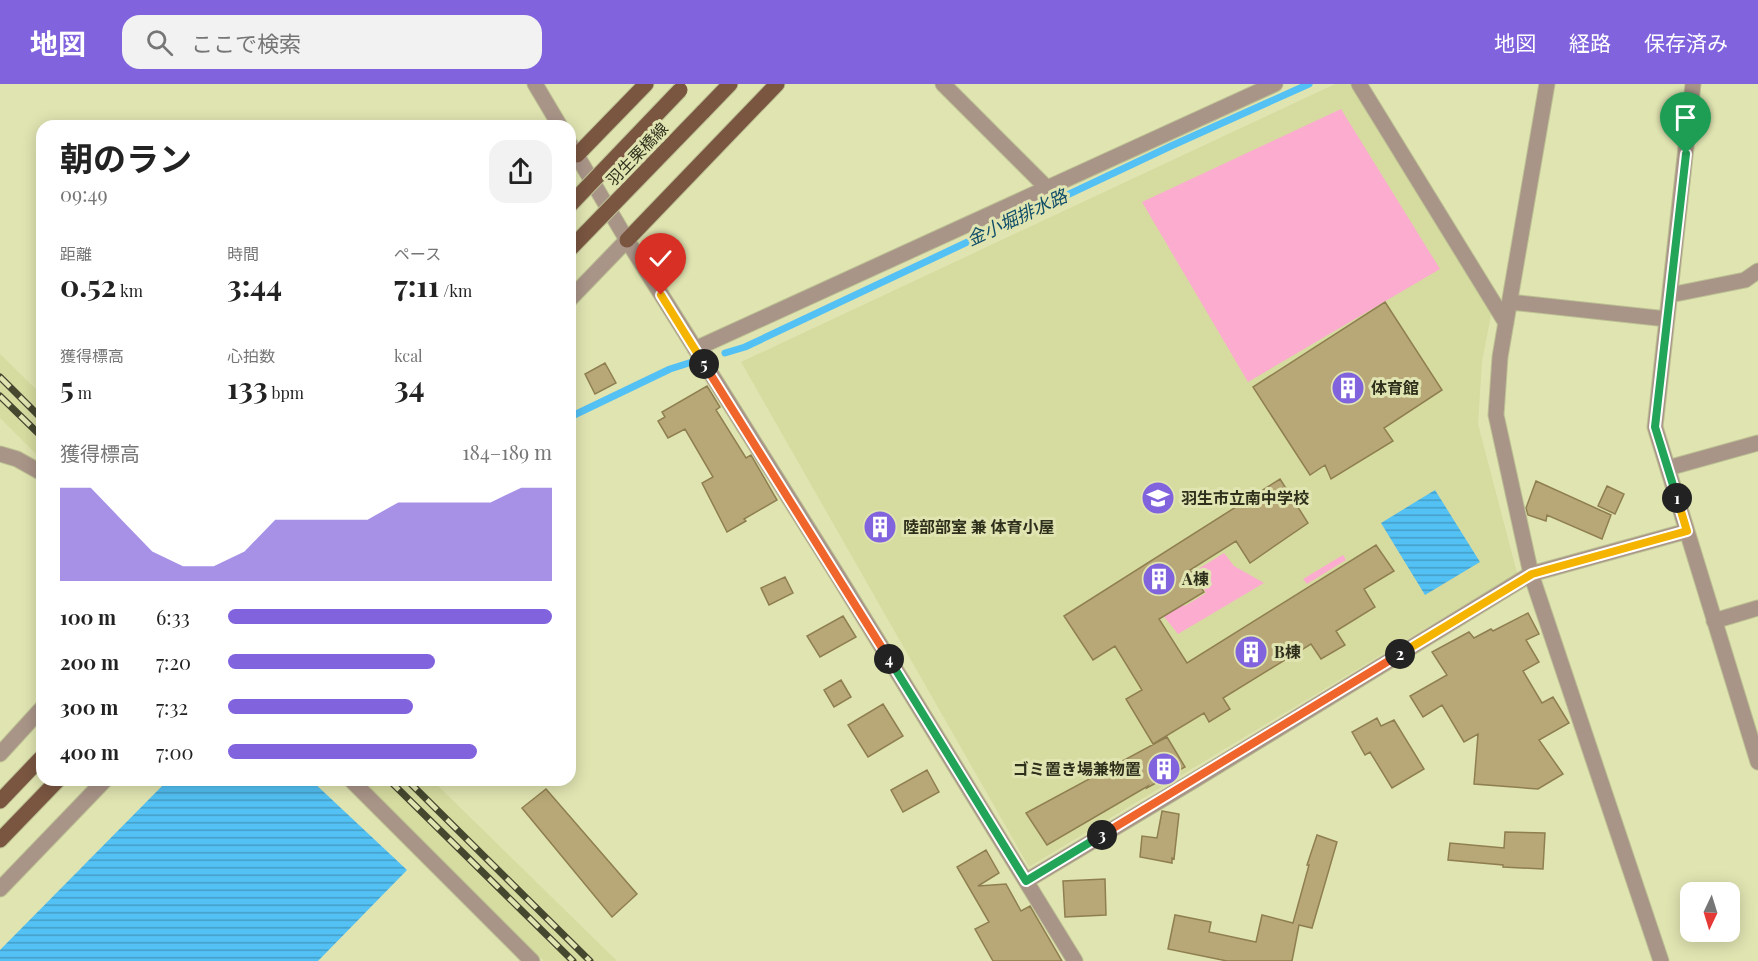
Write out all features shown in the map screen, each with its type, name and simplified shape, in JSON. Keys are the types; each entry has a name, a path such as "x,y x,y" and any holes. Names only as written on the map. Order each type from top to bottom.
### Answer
{"main road":[{"path":"576,150 646,84"},
{"name":"羽生栗橋線","path":"576,243 730,84"},
{"path":"627,240 777,84"},
{"name":"羽生栗橋線","path":"576,199 683,87"},
{"path":"0,801 36,763"},
{"path":"0,840 52,786"}],"street":[{"path":"535,84 556,120"},
{"path":"943,84 1047,188"},
{"path":"695,349 1275,84"},
{"path":"1359,84 1506,323"},
{"path":"1547,84 1500,357 1496,415 1532,574 1661,961"},
{"path":"1694,84 1655,427 1758,762"},
{"path":"576,160 832,567 1075,961"},
{"path":"576,292 627,240"},
{"path":"1670,295 1745,280 1758,271"},
{"path":"1509,302 1667,319"},
{"path":"1668,468 1758,443"},
{"path":"0,454 17,459 36,470"},
{"path":"1026,881 1532,574 1687,531"},
{"path":"1714,621 1758,608"},
{"path":"0,754 36,715"},
{"path":"0,889 99,786"},
{"path":"357,786 532,961"}],"shaded area":[{"name":"羽生市立南中学校","path":"1335,84 1351,84 1494,299 1482,362 1478,424 1517,573 1029,867 741,362"},
{"path":"0,354 36,389 36,454 0,418"},
{"path":"367,786 438,786 617,961 544,961"}],"green space":[{"path":"1341,109 1440,269 1248,382 1142,202"},
{"path":"1224,553 1234,566 1264,583 1178,634 1157,608 1175,598 1185,606 1206,593 1195,571"},
{"path":"1343,555 1346,560 1307,584 1303,579"}],"water":[{"path":"1435,490 1480,562 1425,595 1381,523"},
{"path":"162,786 317,786 407,870 318,961 0,961 0,950"}],"building":[{"name":"体育館","path":"1385,302 1442,390 1384,428 1393,441 1331,479 1325,465 1310,475 1253,387"},
{"path":"605,363 616,383 595,394 585,374"},
{"path":"707,386 720,407 716,410 746,458 751,455 777,500 727,532 702,483 713,477 685,429 668,438 658,421 665,417 662,412"},
{"path":"1280,479 1308,523 1250,563 1236,541 1190,570 1204,592 1159,619 1187,663 1376,545 1394,571 1364,589 1375,607 1336,631 1345,645 1321,659 1311,644 1223,698 1230,709 1209,722 1204,713 1153,744 1126,699 1142,690 1115,646 1093,660 1064,616"},
{"path":"1536,481 1611,515 1602,539 1547,515 1546,521 1528,515 1526,508"},
{"path":"1607,486 1624,494 1615,514 1598,506"},
{"path":"785,577 793,593 769,605 761,588"},
{"path":"1528,613 1539,634 1526,640 1539,662 1523,671 1542,703 1553,697 1569,723 1539,740 1563,774 1538,789 1474,784 1478,734 1464,742 1442,705 1423,717 1410,696 1447,675 1432,652 1469,632 1474,638"},
{"path":"843,616 856,637 820,657 807,636"},
{"path":"841,680 851,697 834,707 824,690"},
{"path":"883,704 903,736 868,757 848,725"},
{"path":"1377,718 1381,726 1394,720 1424,769 1392,788 1370,752 1365,755 1352,732"},
{"path":"1167,737 1185,767 1047,845 1026,813"},
{"path":"927,770 939,792 903,812 891,790"},
{"path":"546,789 637,894 612,917 522,808"},
{"path":"1162,811 1179,814 1172,863 1140,857 1142,836 1157,838"},
{"path":"1505,832 1545,833 1543,869 1448,860 1450,843 1504,848"},
{"path":"1317,835 1337,842 1312,928 1299,925 1292,961 1227,961 1168,949 1175,915 1211,922 1209,932 1256,942 1262,915 1293,923"},
{"path":"986,850 999,873 978,886 1006,884 1021,911 1030,906 1062,961 993,961 975,929 989,922 957,867"},
{"path":"1105,879 1106,915 1065,917 1063,881"}],"waterway":[{"name":"金小堀排水路","path":"725,353 745,347 1171,146 1309,84"},
{"name":"金小堀排水路","path":"576,414 670,369 692,362"}],"railway":[{"path":"0,377 36,413"},
{"path":"0,396 36,431"},
{"path":"395,786 573,961"},
{"path":"413,786 590,961"}],"place":[{"name":"体育館","path":"1348,388"},
{"name":"羽生市立南中学校","path":"1158,498"},
{"name":"陸部部室 兼 体育小屋","path":"880,527"},
{"name":"A棟","path":"1159,579"},
{"name":"B棟","path":"1251,652"},
{"name":"ゴミ置き場兼物置","path":"1164,769"}],"route":[{"path":"661,295 1026,881 1532,574 1687,531 1655,427 1686,154"}]}
